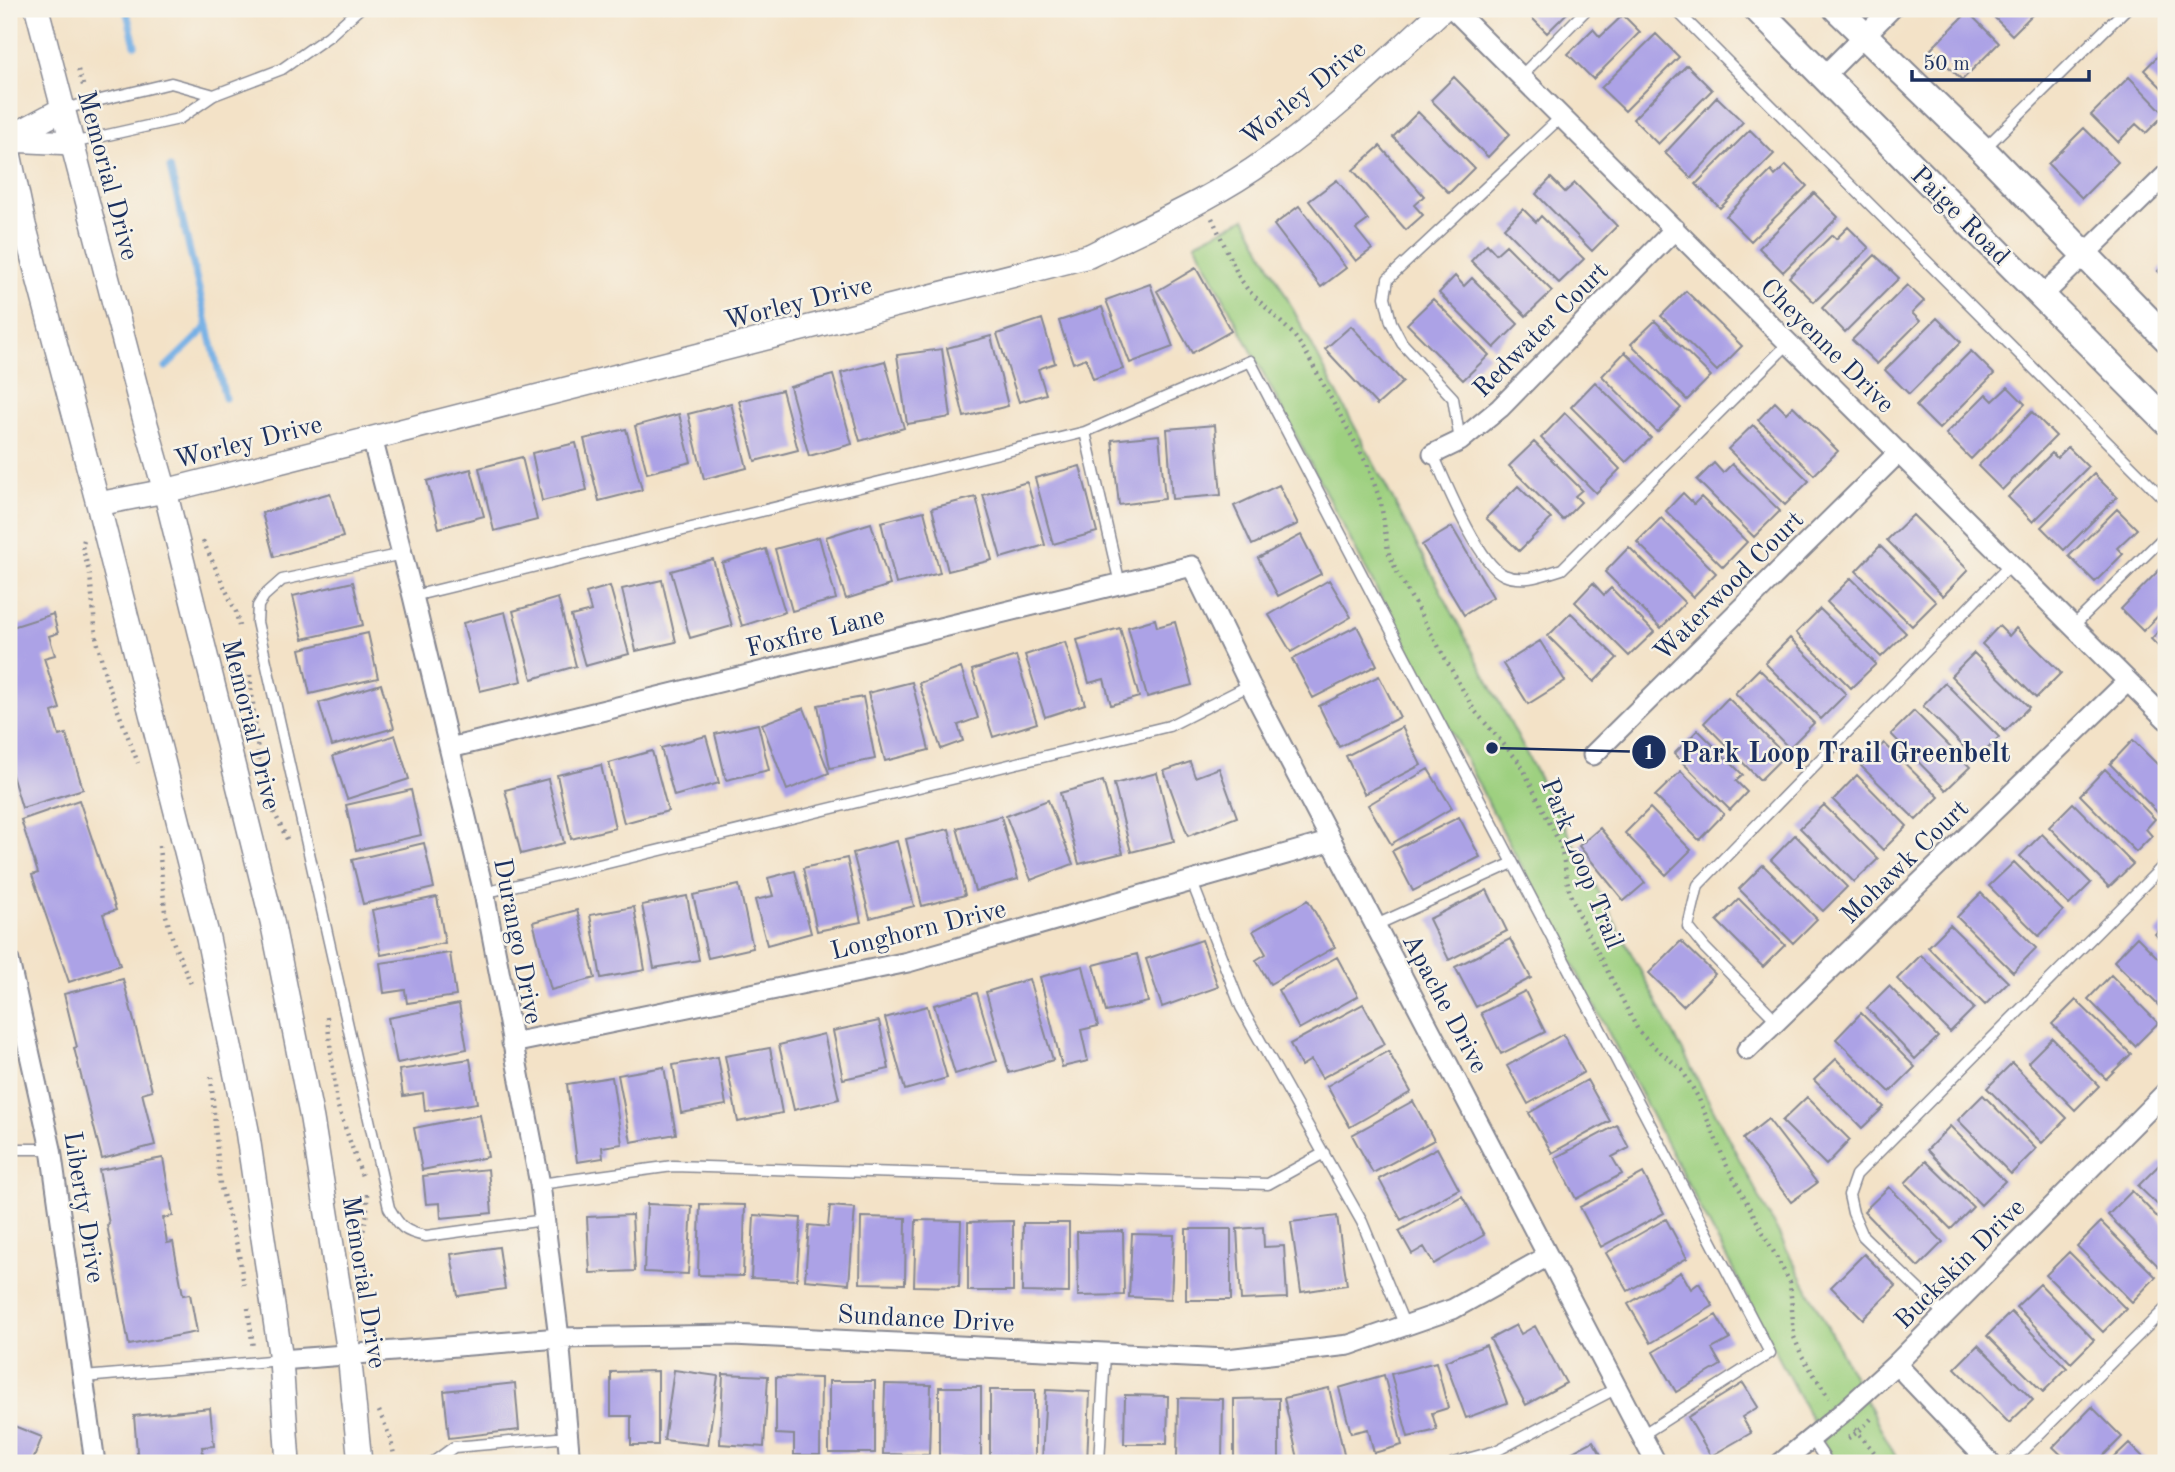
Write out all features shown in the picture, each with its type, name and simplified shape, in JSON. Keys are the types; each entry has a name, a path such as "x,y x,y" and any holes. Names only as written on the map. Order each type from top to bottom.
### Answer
{"main road":[{"name":"Paige Road","path":"1757,9 2166,421"},
{"path":"1837,9 1983,150 2166,338"}],"street":[{"name":"Memorial Drive","path":"37,9 165,491 272,921 312,1119 349,1353 360,1463"},
{"name":"Worley Drive","path":"98,505 165,491 1089,256 1201,201 1268,160 1367,80 1443,9"},
{"name":"Cheyenne Drive","path":"1453,9 2166,719"},
{"path":"1824,76 1891,9"},
{"path":"9,139 63,109"},
{"path":"9,139 72,143"},
{"path":"9,153 24,225 208,938 247,1130 281,1360 288,1463"},
{"path":"2042,296 2166,176"},
{"name":"Redwater Court","path":"1433,454 1460,441 1500,408 1675,229"},
{"name":"Durango Drive","path":"372,438 484,893 540,1184 559,1338 570,1463"},
{"name":"Waterwood Court","path":"1593,755 1899,453"},
{"name":"Foxfire Lane","path":"450,748 1192,566"},
{"name":"Apache Drive","path":"1192,566 1250,685 1656,1463"},
{"name":"Mohawk Court","path":"1747,1050 2128,681"},
{"name":"Longhorn Drive","path":"512,1043 908,962 1332,841"},
{"name":"Liberty Drive","path":"9,961 51,1149 94,1463"},
{"name":"Buckskin Drive","path":"1781,1463 1896,1364 2166,1092"},
{"name":"Sundance Drive","path":"281,1360 559,1338 733,1335 1240,1358 1349,1345 1405,1327 1453,1309 1548,1256"},
{"path":"1896,1364 1990,1463"}],"lane":[{"path":"72,143 179,119 214,95 282,69 329,36 359,9"},
{"path":"1521,76 1587,9"},
{"path":"1675,9 2166,501"},
{"path":"1983,150 2126,9"},
{"path":"63,109 171,83 214,95"},
{"path":"1460,441 1453,398 1402,343 1391,322 1385,297 1388,279 1562,116"},
{"path":"1433,454 1483,555 1503,575 1526,579 1562,569 1789,342"},
{"path":"413,596 1085,432 1250,360 1770,1353 1642,1435"},
{"path":"1085,432 1120,584"},
{"path":"2073,626 2166,535"},
{"path":"402,554 282,580 264,596 258,606 257,622 390,1208 398,1224 410,1233 426,1236 544,1220"},
{"path":"1777,1021 1688,927 1698,885 2011,564"},
{"path":"484,893 1169,726 1250,685"},
{"path":"1376,925 1513,863"},
{"path":"1945,1315 1863,1236 1849,1195 1856,1175 2166,863"},
{"path":"1192,882 1241,1007 1362,1222 1405,1327"},
{"path":"9,1149 51,1149"},
{"path":"540,1184 673,1166 1268,1184 1324,1153"},
{"path":"2010,1463 2166,1308"},
{"path":"1099,1463 1105,1353"},
{"path":"84,1377 281,1360"},
{"path":"1453,1463 1496,1451 1617,1388"},
{"path":"432,1463 454,1447 568,1437"},
{"path":"1811,1438 1828,1463"}],"path":[{"name":"Park Loop Trail","path":"1201,201 1216,223 1239,277 1248,290 1293,334 1305,351 1368,466 1381,503 1388,551 1397,572 1474,710 1520,762 1561,846 1569,889 1578,916 1639,1032 1682,1070 1698,1097 1726,1164 1790,1282 1794,1337 1802,1356 1831,1401"},
{"path":"98,505 82,546 90,575 96,636 106,679 140,769"},
{"path":"158,835 165,912 174,944 195,997"},
{"path":"210,1070 220,1184 238,1249 246,1292"},
{"path":"247,1304 255,1362"},
{"path":"1852,1426 1883,1463"}],"green space":[{"path":"1245,218 1899,1463 1834,1463 1195,243"}],"building":[{"path":"1523,9 1571,9 1547,33"},
{"path":"1986,9 2038,9 2012,35"},
{"path":"1968,12 1999,43 1962,80 1931,49"},
{"path":"1623,15 1640,32 1593,79 1568,54 1593,29 1600,37"},
{"path":"1656,34 1679,57 1625,111 1601,88"},
{"path":"2166,48 2166,92 2144,70"},
{"path":"1687,65 1712,90 1658,144 1633,119"},
{"path":"1454,77 1510,134 1488,157 1431,100"},
{"path":"2129,77 2165,114 2146,133 2136,124 2118,142 2091,115"},
{"path":"1717,97 1743,122 1691,178 1665,153"},
{"path":"1418,112 1474,168 1449,193 1393,137"},
{"path":"2084,128 2118,162 2082,198 2048,164"},
{"path":"1750,130 1774,154 1720,208 1696,184"},
{"path":"1380,146 1424,196 1414,205 1423,215 1406,230 1353,170"},
{"path":"1786,165 1807,186 1751,241 1726,216 1771,171 1775,176"},
{"path":"1551,178 1565,192 1575,183 1617,226 1592,251 1536,194"},
{"path":"1337,180 1368,220 1356,229 1372,249 1356,261 1309,201"},
{"path":"1814,193 1838,217 1783,272 1759,248"},
{"path":"1299,206 1346,268 1321,287 1274,225"},
{"path":"1523,209 1536,222 1541,216 1584,259 1559,283 1504,228"},
{"path":"1848,227 1869,248 1814,302 1789,277 1832,235 1836,239"},
{"path":"1487,244 1496,254 1506,245 1552,291 1526,316 1471,261"},
{"path":"1875,255 1899,278 1845,332 1822,308"},
{"path":"2166,263 2166,279 2158,271"},
{"path":"1196,268 1231,331 1192,353 1157,291"},
{"path":"1455,276 1464,286 1472,278 1518,324 1494,348 1439,293"},
{"path":"1150,284 1173,347 1130,363 1106,300"},
{"path":"1907,285 1924,301 1912,313 1920,321 1877,364 1852,340"},
{"path":"1686,291 1742,346 1717,371 1661,316"},
{"path":"1433,299 1489,355 1463,380 1407,324"},
{"path":"1102,307 1123,369 1093,379 1086,358 1073,363 1059,321"},
{"path":"1937,318 1961,342 1909,394 1885,370"},
{"path":"1042,319 1055,363 1038,369 1046,394 1019,402 997,334"},
{"path":"1655,321 1711,376 1687,400 1631,344"},
{"path":"1351,326 1403,382 1377,405 1325,349"},
{"path":"991,336 1008,406 964,417 947,348"},
{"path":"942,349 951,417 907,424 897,355"},
{"path":"1971,351 1994,374 1939,429 1916,406"},
{"path":"1625,352 1681,408 1657,432 1602,376"},
{"path":"885,361 904,428 860,441 841,373"},
{"path":"833,375 852,444 809,456 790,387"},
{"path":"1595,382 1651,438 1626,462 1571,407"},
{"path":"2008,387 2025,404 1971,459 1946,434 1986,394 1993,401"},
{"path":"782,390 798,450 755,461 739,401"},
{"path":"1775,402 1786,413 1793,406 1838,451 1814,475 1758,420"},
{"path":"731,403 747,468 704,479 688,414"},
{"path":"2032,412 2056,436 2002,490 1978,466"},
{"path":"1565,413 1620,469 1596,493 1541,438"},
{"path":"679,414 691,462 647,473 635,426"},
{"path":"1215,425 1221,495 1172,499 1167,429"},
{"path":"1753,425 1809,481 1785,505 1728,449"},
{"path":"626,429 642,490 599,501 584,439"},
{"path":"1159,435 1165,499 1119,505 1112,440"},
{"path":"1534,442 1582,490 1575,496 1581,502 1563,520 1509,466"},
{"path":"576,443 587,490 542,501 532,453"},
{"path":"2068,447 2088,467 2033,522 2008,497 2052,453 2057,458"},
{"path":"522,457 537,520 494,531 479,468"},
{"path":"1714,463 1723,473 1732,464 1780,511 1754,537 1697,480"},
{"path":"1080,466 1097,532 1053,544 1035,478"},
{"path":"471,469 484,516 439,528 427,481"},
{"path":"2094,474 2117,497 2064,550 2041,527"},
{"path":"1027,482 1045,545 1001,558 983,495"},
{"path":"1279,485 1298,524 1252,545 1234,506"},
{"path":"1518,486 1551,519 1519,551 1486,518"},
{"path":"330,493 343,537 274,557 262,513"},
{"path":"1683,493 1694,504 1701,497 1747,542 1723,567 1666,511"},
{"path":"976,497 992,560 948,571 932,508"},
{"path":"2117,509 2137,529 2117,548 2123,554 2095,582 2069,556"},
{"path":"924,511 940,573 896,584 881,522"},
{"path":"1913,515 1968,570 1943,596 1887,540"},
{"path":"1661,518 1716,573 1693,597 1637,542"},
{"path":"871,523 890,585 846,599 826,537"},
{"path":"1452,527 1493,597 1464,615 1422,545"},
{"path":"1301,535 1321,574 1278,596 1258,558"},
{"path":"819,537 836,599 792,611 775,549"},
{"path":"1880,546 1936,602 1912,626 1856,571"},
{"path":"1629,547 1685,603 1661,628 1605,572"},
{"path":"766,549 785,612 742,626 722,563"},
{"path":"713,559 732,626 690,638 671,571"},
{"path":"2166,563 2166,608 2143,631 2121,609"},
{"path":"1851,578 1906,633 1881,657 1827,602"},
{"path":"662,580 676,642 636,651 622,589"},
{"path":"1329,580 1351,617 1291,652 1269,615"},
{"path":"353,582 363,625 303,639 293,596"},
{"path":"1593,583 1604,595 1611,588 1654,632 1629,656 1575,602"},
{"path":"610,586 629,654 585,666 571,616 591,611 586,593"},
{"path":"558,598 576,666 532,679 513,611"},
{"path":"1820,609 1876,664 1851,688 1796,633"},
{"path":"505,612 522,681 480,691 463,623"},
{"path":"1571,613 1617,658 1594,682 1548,636"},
{"path":"53,614 58,633 49,636 55,655 44,658 60,709 52,712 59,736 66,734 83,789 22,808 9,765 9,628"},
{"path":"1155,619 1157,627 1175,622 1192,685 1147,697 1128,627"},
{"path":"2166,624 2166,654 2151,639"},
{"path":"1357,626 1377,665 1313,698 1292,659"},
{"path":"1999,626 2009,636 2016,628 2061,673 2036,698 1982,644"},
{"path":"1120,628 1139,697 1111,705 1104,679 1089,683 1077,640"},
{"path":"368,633 378,678 310,694 300,649"},
{"path":"1790,638 1846,694 1821,719 1765,663"},
{"path":"1540,641 1565,681 1528,704 1503,664"},
{"path":"1065,642 1085,704 1045,717 1025,655"},
{"path":"1974,653 2029,707 2005,731 1951,676"},
{"path":"1016,656 1037,723 993,737 972,670"},
{"path":"961,668 978,718 958,725 963,741 941,749 919,683"},
{"path":"1759,669 1814,723 1789,748 1735,693"},
{"path":"1379,676 1400,717 1339,747 1319,706"},
{"path":"912,682 929,750 885,761 868,693"},
{"path":"1945,683 1999,737 1977,760 1923,706"},
{"path":"381,684 394,728 332,746 319,703"},
{"path":"863,697 875,759 830,768 818,705"},
{"path":"1728,698 1785,755 1760,780 1704,723"},
{"path":"804,708 829,773 787,790 762,724"},
{"path":"1914,711 1970,767 1946,790 1891,734"},
{"path":"758,724 769,770 726,780 715,734"},
{"path":"1402,727 1421,765 1364,794 1346,756"},
{"path":"1698,730 1743,775 1736,781 1747,792 1730,810 1674,754"},
{"path":"395,735 409,779 347,799 333,756"},
{"path":"706,736 719,783 674,796 661,748"},
{"path":"2133,740 2166,773 2166,804 2158,813 2110,764"},
{"path":"1884,743 1939,797 1916,820 1861,766"},
{"path":"652,751 668,811 624,823 609,763"},
{"path":"1190,762 1195,777 1219,768 1237,817 1188,836 1164,771"},
{"path":"601,765 615,828 571,839 557,775"},
{"path":"1428,769 1452,808 1391,844 1368,805"},
{"path":"2105,769 2155,819 2146,829 2152,836 2136,852 2080,795"},
{"path":"1681,771 1724,814 1699,840 1655,796"},
{"path":"1157,773 1174,841 1131,852 1114,784"},
{"path":"1857,775 1907,826 1883,850 1833,800"},
{"path":"548,779 564,843 521,854 505,790"},
{"path":"1103,781 1123,853 1079,864 1060,793"},
{"path":"411,790 421,835 356,850 346,805"},
{"path":"79,800 116,910 103,914 120,965 69,982 32,875 38,873 21,820"},
{"path":"1048,800 1073,864 1031,880 1006,816"},
{"path":"2073,803 2133,864 2109,887 2049,827"},
{"path":"1824,805 1878,859 1854,882 1800,828"},
{"path":"1650,808 1691,850 1666,875 1625,833"},
{"path":"1001,816 1018,879 975,891 957,828"},
{"path":"1459,817 1480,857 1413,891 1392,851"},
{"path":"1600,828 1645,883 1624,901 1579,846"},
{"path":"949,829 965,895 922,906 906,839"},
{"path":"2042,834 2091,883 2069,905 2020,856"},
{"path":"1795,835 1847,887 1823,911 1771,860"},
{"path":"897,841 914,906 870,918 853,853"},
{"path":"424,843 434,888 363,904 352,860"},
{"path":"847,858 861,922 817,931 803,868"},
{"path":"2014,862 2063,911 2039,936 1989,886"},
{"path":"1763,865 1817,919 1793,943 1739,889"},
{"path":"795,871 811,933 767,945 755,900 773,896 768,878"},
{"path":"739,885 753,948 708,958 693,895"},
{"path":"1487,890 1507,931 1449,960 1429,919"},
{"path":"1981,893 2036,948 2013,972 1957,917"},
{"path":"687,896 699,960 654,968 642,905"},
{"path":"437,897 445,943 381,955 372,910"},
{"path":"1739,899 1785,945 1763,967 1717,921"},
{"path":"1308,900 1335,947 1270,984 1256,960 1266,954 1253,931"},
{"path":"634,907 645,970 601,978 590,915"},
{"path":"577,910 595,978 551,990 533,922"},
{"path":"2166,922 2166,946 2155,934"},
{"path":"1950,925 2008,982 1985,1005 1928,947"},
{"path":"2137,937 2166,966 2166,1013 2114,961"},
{"path":"1510,939 1531,978 1476,1007 1455,967"},
{"path":"1202,940 1218,987 1162,1007 1146,959"},
{"path":"1681,941 1715,974 1683,1006 1649,973"},
{"path":"450,953 456,996 407,1003 405,990 384,993 380,963"},
{"path":"1137,954 1148,1002 1106,1012 1094,965"},
{"path":"1921,955 1974,1008 1950,1032 1897,979"},
{"path":"1337,957 1358,996 1299,1029 1278,990"},
{"path":"1083,966 1098,1026 1081,1030 1088,1061 1062,1067 1040,977"},
{"path":"2111,975 2158,1023 2135,1046 2088,999"},
{"path":"123,979 152,1090 142,1093 155,1145 102,1159 74,1048 77,1047 64,994"},
{"path":"1029,979 1053,1060 1009,1073 986,992"},
{"path":"1889,986 1938,1037 1915,1059 1867,1008"},
{"path":"1525,991 1545,1032 1501,1054 1481,1013"},
{"path":"977,993 997,1061 955,1074 934,1005"},
{"path":"2076,1000 2131,1054 2106,1079 2052,1024"},
{"path":"459,1004 467,1049 397,1063 388,1018"},
{"path":"1363,1004 1385,1044 1322,1078 1311,1060 1301,1066 1290,1044"},
{"path":"927,1006 947,1078 905,1090 885,1018"},
{"path":"1861,1013 1915,1067 1890,1092 1836,1039"},
{"path":"879,1021 889,1069 843,1079 833,1031"},
{"path":"824,1034 839,1099 794,1110 779,1045"},
{"path":"1563,1034 1584,1072 1528,1104 1507,1066"},
{"path":"2052,1038 2099,1086 2075,1110 2028,1062"},
{"path":"770,1048 782,1113 738,1122 725,1056"},
{"path":"1388,1051 1411,1092 1350,1127 1327,1086"},
{"path":"718,1057 726,1105 681,1113 673,1065"},
{"path":"470,1059 477,1103 425,1111 423,1093 403,1096 399,1070"},
{"path":"1836,1059 1884,1107 1862,1128 1814,1080"},
{"path":"2012,1063 2067,1118 2042,1143 1987,1088"},
{"path":"664,1067 676,1134 631,1142 618,1075"},
{"path":"612,1077 622,1144 602,1147 603,1158 577,1162 567,1084"},
{"path":"1587,1080 1610,1121 1552,1153 1529,1113"},
{"path":"1983,1095 2036,1149 2011,1174 1958,1120"},
{"path":"1807,1097 1850,1140 1826,1165 1782,1121"},
{"path":"1413,1101 1434,1140 1373,1173 1352,1135"},
{"path":"480,1115 488,1157 422,1170 414,1128"},
{"path":"1768,1119 1817,1183 1791,1202 1743,1139"},
{"path":"1617,1125 1629,1148 1612,1157 1622,1174 1576,1199 1555,1158"},
{"path":"1950,1126 2005,1181 1981,1205 1927,1150"},
{"path":"1437,1148 1459,1189 1401,1220 1379,1179"},
{"path":"163,1158 173,1216 163,1218 167,1243 173,1242 183,1295 190,1294 197,1332 129,1345 99,1170"},
{"path":"1926,1161 1973,1207 1951,1229 1905,1183"},
{"path":"2162,1162 2166,1167 2166,1213 2138,1186"},
{"path":"488,1169 492,1213 441,1218 440,1203 426,1204 423,1176"},
{"path":"1643,1173 1664,1213 1601,1247 1580,1207"},
{"path":"1889,1187 1943,1242 1918,1267 1864,1211"},
{"path":"2132,1191 2166,1226 2164,1272 2108,1215"},
{"path":"1462,1196 1484,1235 1434,1264 1424,1247 1412,1254 1399,1231"},
{"path":"647,1204 692,1206 688,1274 644,1272"},
{"path":"700,1204 745,1205 743,1276 698,1275"},
{"path":"830,1206 855,1208 849,1284 805,1280 809,1225 828,1227"},
{"path":"632,1215 635,1271 590,1273 587,1217"},
{"path":"754,1215 801,1218 797,1280 751,1278"},
{"path":"1337,1216 1347,1285 1301,1292 1291,1222"},
{"path":"861,1217 906,1218 905,1284 860,1283"},
{"path":"1666,1219 1687,1258 1628,1291 1606,1253"},
{"path":"916,1220 961,1221 959,1287 914,1286"},
{"path":"1013,1221 1013,1291 968,1291 968,1222"},
{"path":"2101,1222 2156,1277 2132,1302 2077,1246"},
{"path":"1023,1223 1069,1223 1069,1293 1022,1292"},
{"path":"1263,1227 1264,1247 1284,1246 1287,1298 1241,1300 1237,1229"},
{"path":"1186,1229 1231,1229 1231,1300 1186,1300"},
{"path":"1123,1231 1124,1295 1078,1296 1077,1232"},
{"path":"1132,1234 1174,1235 1171,1299 1129,1297"},
{"path":"499,1247 505,1289 458,1296 451,1254"},
{"path":"2069,1252 2126,1309 2103,1332 2046,1275"},
{"path":"1864,1254 1896,1286 1863,1319 1831,1287"},
{"path":"1681,1272 1691,1289 1699,1283 1713,1306 1651,1343 1628,1304"},
{"path":"2040,1284 2094,1340 2071,1363 2016,1307"},
{"path":"2011,1312 2067,1368 2043,1392 1987,1336"},
{"path":"1716,1315 1730,1339 1712,1349 1721,1365 1676,1392 1653,1352"},
{"path":"1516,1325 1521,1334 1535,1326 1566,1383 1526,1405 1490,1339"},
{"path":"1486,1345 1507,1403 1466,1418 1445,1361"},
{"path":"1978,1345 2033,1400 2009,1423 1955,1368"},
{"path":"1436,1362 1448,1408 1432,1413 1437,1430 1408,1437 1391,1374"},
{"path":"674,1370 718,1376 708,1445 664,1440"},
{"path":"658,1371 658,1445 631,1445 631,1416 611,1416 611,1372"},
{"path":"723,1374 768,1376 764,1447 720,1444"},
{"path":"1384,1375 1402,1445 1374,1453 1368,1429 1351,1433 1339,1388"},
{"path":"776,1377 821,1378 820,1455 794,1455 794,1435 776,1434"},
{"path":"829,1381 875,1381 875,1453 829,1453"},
{"path":"515,1383 519,1430 449,1438 444,1391"},
{"path":"1743,1383 1758,1407 1742,1417 1751,1433 1711,1456 1688,1417"},
{"path":"885,1384 931,1385 929,1455 883,1454"},
{"path":"939,1387 981,1387 981,1458 939,1458"},
{"path":"1329,1388 1345,1459 1326,1463 1299,1463 1284,1398"},
{"path":"990,1390 1035,1390 1035,1457 990,1457"},
{"path":"1046,1390 1090,1392 1087,1463 1042,1461"},
{"path":"1125,1395 1168,1396 1167,1444 1124,1444"},
{"path":"1178,1398 1223,1399 1222,1462 1177,1461"},
{"path":"1279,1398 1279,1463 1234,1463 1234,1399"},
{"path":"2092,1407 2122,1437 2096,1463 2070,1463 2053,1447"},
{"path":"210,1408 214,1446 202,1447 204,1463 138,1463 134,1416"},
{"path":"9,1424 42,1437 32,1463 9,1463"},
{"path":"1593,1441 1606,1463 1552,1463"},
{"path":"2129,1443 2149,1463 2108,1463"}],"waterway":[{"path":"126,9 135,45"},
{"path":"170,168 225,398"},
{"path":"166,367 208,326"}],"place":[{"name":"Park Loop Trail Greenbelt","path":"1492,748"}]}
